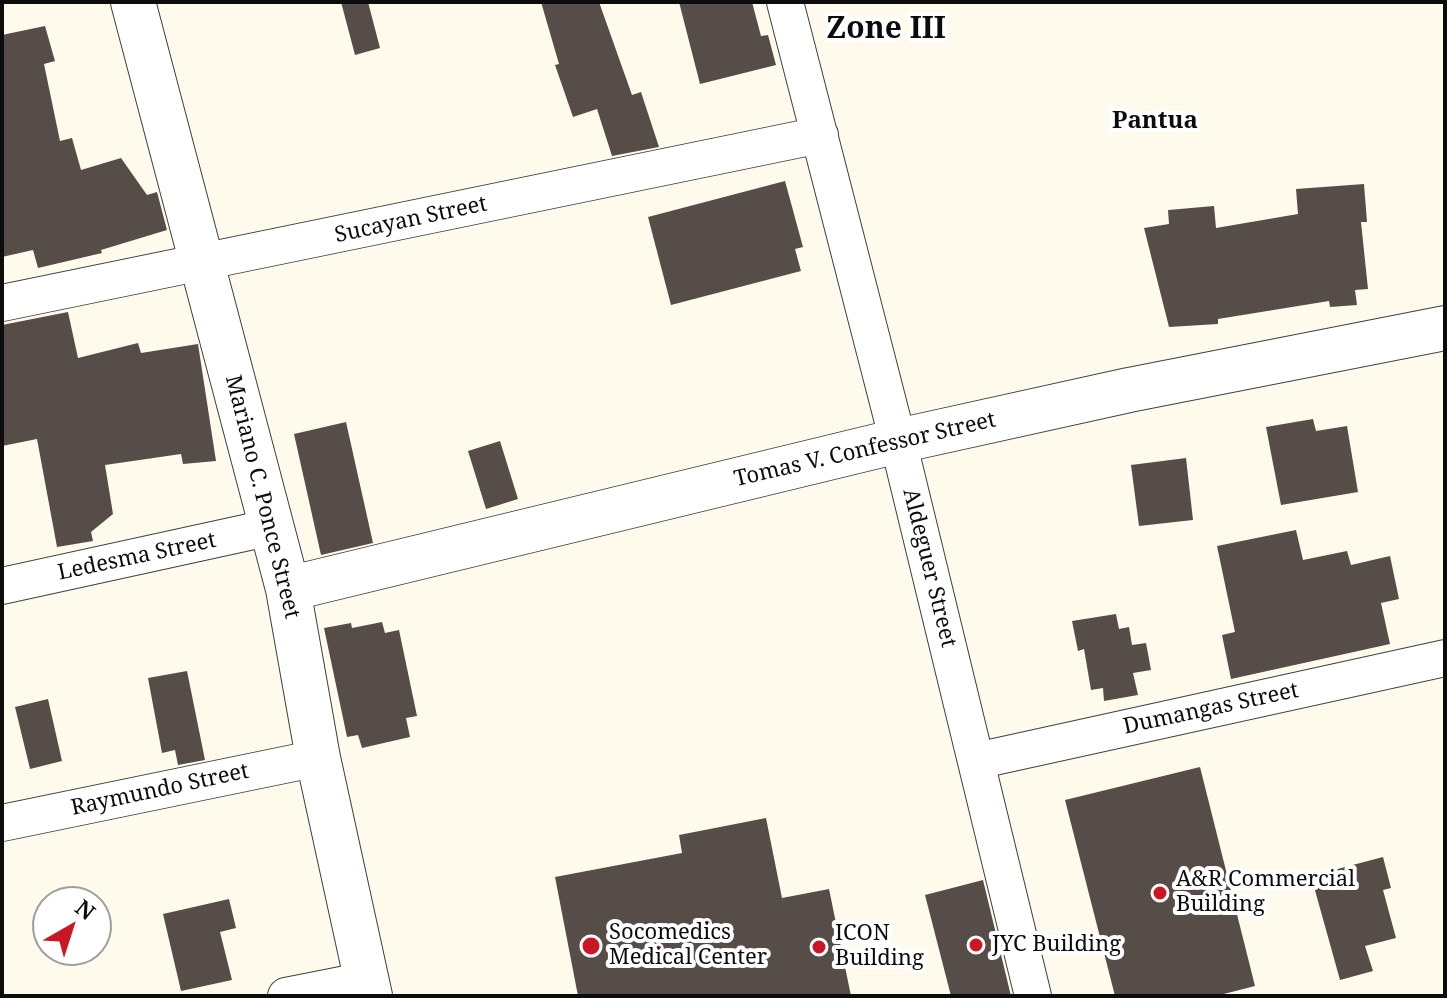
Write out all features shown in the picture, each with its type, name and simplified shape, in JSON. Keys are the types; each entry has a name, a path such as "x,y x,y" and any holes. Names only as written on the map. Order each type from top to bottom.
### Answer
{"street":[{"name":"Mariano C. Ponce Street","path":"133,2 288,589 318,758 368,988"},
{"name":"Aldeguer Street","path":"785,2 898,441 1033,996"},
{"name":"Sucayan Street","path":"2,303 820,135"},
{"name":"Tomas V. Confessor Street","path":"288,589 898,441 1129,390 1445,328"},
{"name":"Ledesma Street","path":"2,586 272,527"},
{"name":"Dumangas Street","path":"976,761 1445,658"},
{"name":"Raymundo Street","path":"2,823 318,758"},
{"path":"286,996 368,988"}],"building":[{"path":"341,2 368,2 380,48 355,55"},
{"path":"541,2 599,2 632,95 641,92 659,147 612,156 597,109 573,117 555,65 559,64"},
{"path":"679,2 752,2 761,36 768,35 776,65 700,84"},
{"path":"45,26 55,61 44,64 60,141 72,138 81,170 121,158 147,195 157,192 167,230 101,250 102,253 38,268 33,250 2,257 2,35"},
{"path":"785,181 803,247 795,249 801,271 671,305 648,217"},
{"path":"1364,184 1367,222 1361,222 1368,289 1355,290 1357,305 1330,307 1329,301 1218,319 1218,324 1169,327 1144,228 1169,224 1168,210 1214,206 1216,228 1298,214 1296,189"},
{"path":"68,312 78,358 138,343 141,353 198,344 216,461 183,464 181,454 105,465 113,514 91,532 93,541 57,547 37,439 2,446 2,325"},
{"path":"1313,419 1316,431 1347,426 1358,492 1281,505 1266,427"},
{"path":"346,422 373,543 321,555 294,434"},
{"path":"500,441 518,499 486,509 468,451"},
{"path":"1186,458 1193,520 1139,526 1131,465"},
{"path":"1296,530 1303,560 1347,551 1351,565 1390,556 1399,599 1381,603 1390,644 1231,679 1222,635 1235,632 1217,546"},
{"path":"1116,614 1119,629 1129,627 1132,645 1146,643 1151,670 1133,673 1138,695 1104,701 1103,688 1091,690 1084,649 1078,651 1072,621"},
{"path":"382,622 385,633 399,630 417,716 406,718 410,737 362,748 358,735 347,737 324,628 351,623 352,628"},
{"path":"187,671 205,760 178,765 175,750 162,753 148,678"},
{"path":"48,699 62,761 30,769 15,707"},
{"name":"A&R Commercial Building","path":"1200,767 1255,986 1216,996 1115,996 1065,800"},
{"path":"766,818 782,898 829,889 851,996 578,996 555,877 682,853 679,835"},
{"path":"1383,857 1391,888 1383,890 1396,938 1365,946 1373,971 1340,980 1311,876"},
{"name":"JYC Building","path":"983,880 1011,996 951,996 925,895"},
{"path":"229,899 236,928 220,932 232,980 181,991 163,914"}],"place":[{"name":"A&R Commercial Building","path":"1160,893"},
{"name":"JYC Building","path":"976,945"},
{"name":"Socomedics Medical Center","path":"591,946"},
{"name":"ICON Building","path":"819,947"}],"district":[{"name":"Zone III","path":"886,29"},
{"name":"Pantua","path":"1155,121"}]}
